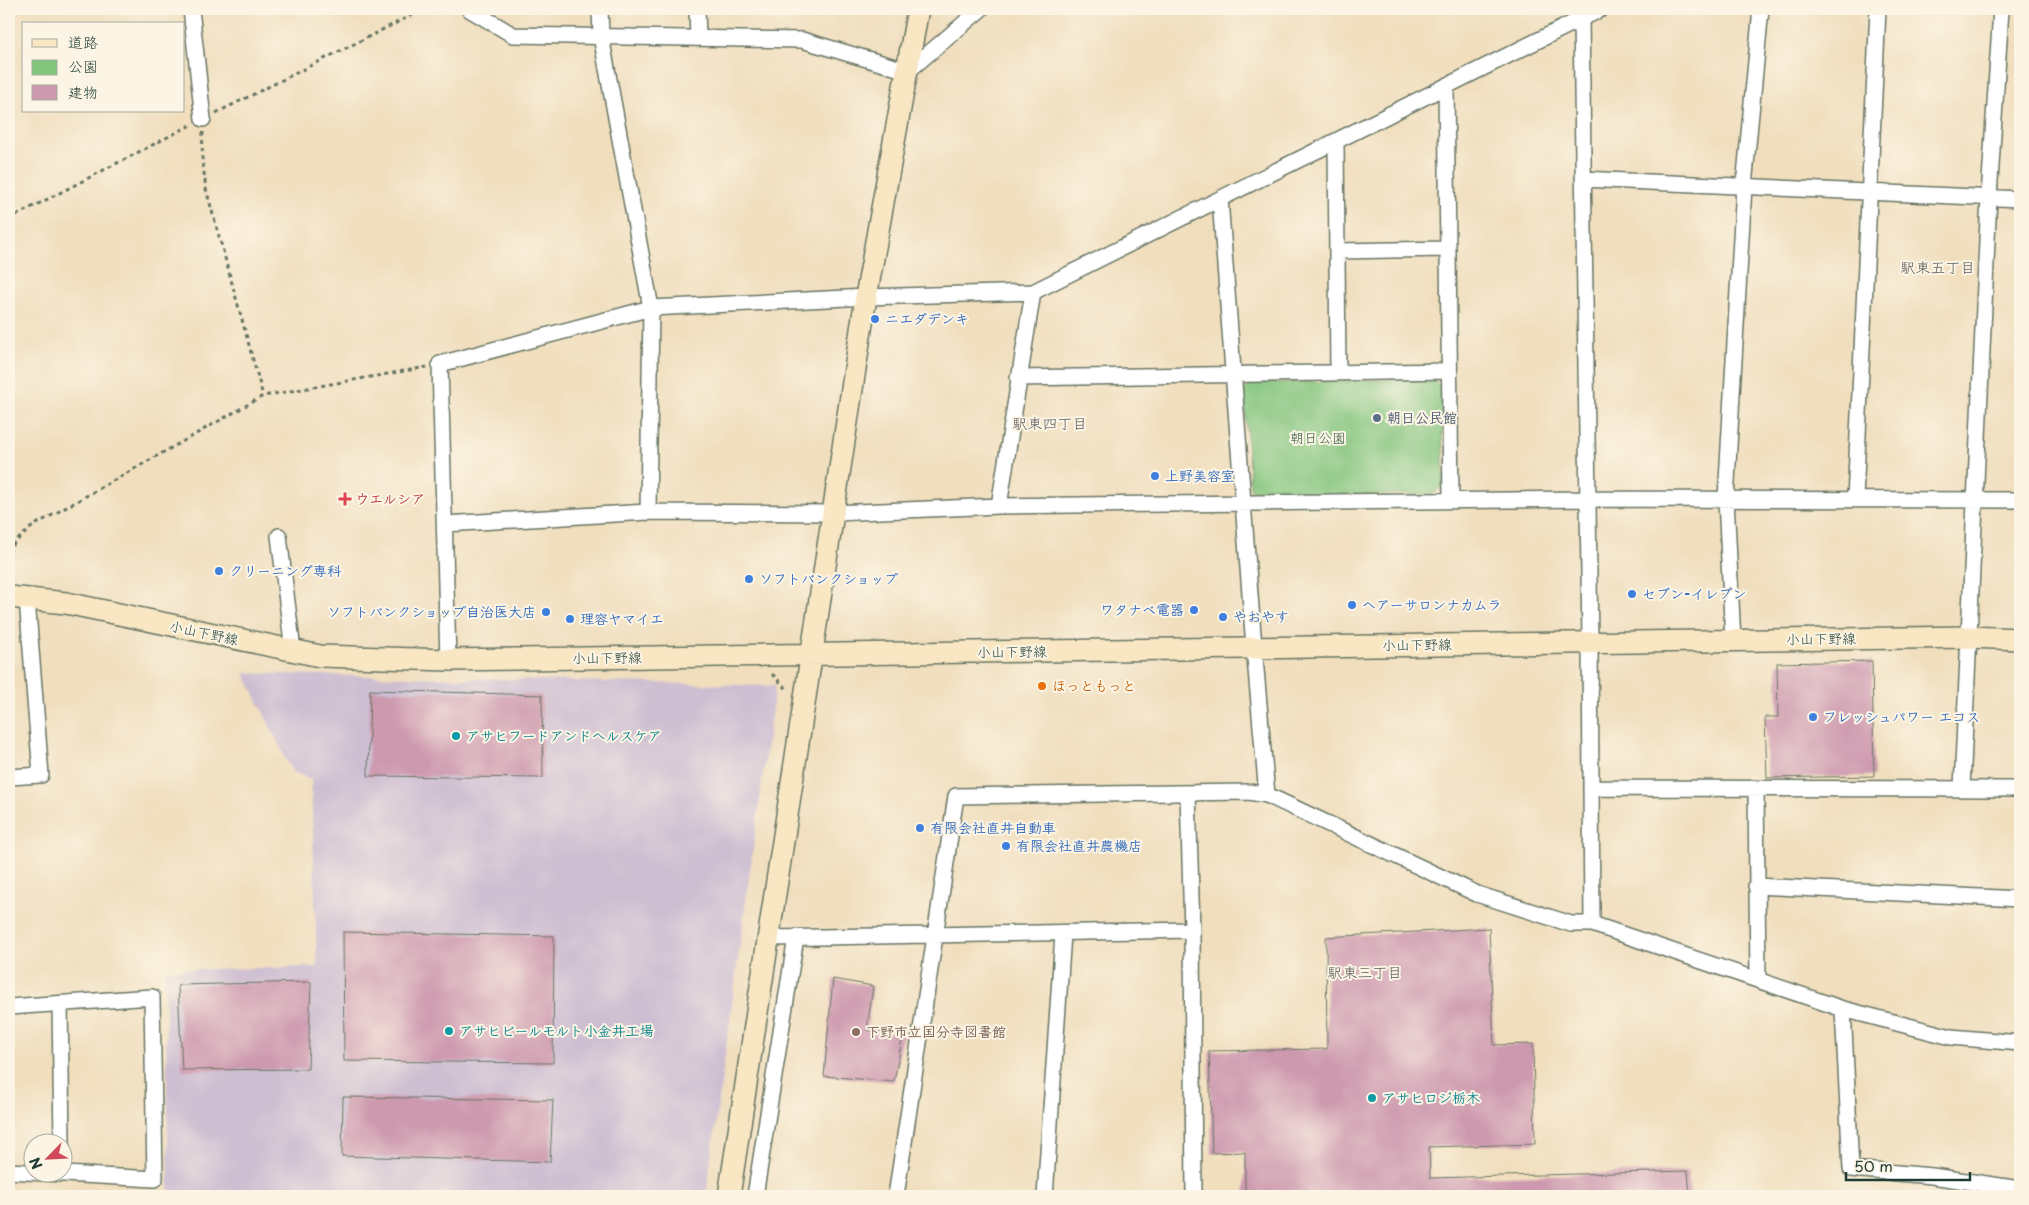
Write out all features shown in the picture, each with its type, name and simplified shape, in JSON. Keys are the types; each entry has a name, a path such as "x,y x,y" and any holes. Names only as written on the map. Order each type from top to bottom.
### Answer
{"main road":[{"path":"729,1196 866,297 918,9"},
{"name":"小山下野線","path":"18,598 66,603 320,656 448,660 1733,640 2020,638"}],"street":[{"path":"191,9 203,119"},
{"path":"469,9 513,35 802,40 908,71 981,9"},
{"path":"600,9 601,36 650,308 648,512"},
{"path":"697,9 698,38"},
{"path":"448,660 440,364 650,308 866,297 1033,292 1602,9"},
{"path":"1733,640 1726,499 1744,186 1761,9"},
{"path":"1855,499 1878,9"},
{"path":"1962,788 1989,197 2001,9"},
{"path":"1581,19 1589,499 1592,924"},
{"path":"1446,86 1451,500"},
{"path":"1336,141 1338,372"},
{"path":"1583,179 2020,199"},
{"path":"1220,199 1267,796"},
{"path":"1338,251 1448,249"},
{"path":"999,506 1033,292"},
{"path":"1018,378 1449,371"},
{"path":"445,524 648,512 832,513 999,506 1589,499 2020,500"},
{"path":"279,536 293,651"},
{"path":"9,777 41,775 18,598"},
{"path":"1592,788 2020,789"},
{"path":"1756,789 1758,980"},
{"path":"896,1196 956,796 1249,792 1267,796 1477,894 1571,924 1592,924 1844,1010 1951,1038 2020,1043"},
{"path":"1188,794 1192,930 1194,1196"},
{"path":"1756,886 2020,898"},
{"path":"769,938 935,934 1063,934 1192,930"},
{"path":"1046,1196 1063,934"},
{"path":"755,1196 796,937"},
{"path":"9,1007 152,997 155,1179 72,1175"},
{"path":"60,1004 62,1132"},
{"path":"1844,1010 1851,1169 1932,1176 2020,1189"},
{"path":"9,1171 22,1172"}],"path":[{"path":"9,219 203,119 424,9"},
{"path":"203,119 202,157 206,189 263,396"},
{"path":"9,553 14,543 33,526 263,396 440,364"}],"shaded area":[{"path":"244,673 775,686 706,1196 169,1196 165,970 317,967 311,779 292,772"}],"green space":[{"name":"朝日公園","path":"1433,379 1441,387 1444,484 1434,494 1258,496 1250,487 1244,390 1253,383"}],"building":[{"path":"1872,661 1874,776 1767,778 1765,717 1778,717 1777,663"},
{"name":"アサヒフードアンドヘルスケア","path":"370,690 542,695 543,778 368,776"},
{"path":"1489,928 1494,1045 1533,1044 1535,1144 1429,1147 1430,1178 1688,1171 1690,1196 1245,1196 1245,1152 1212,1153 1209,1051 1327,1049 1326,937"},
{"path":"343,932 554,936 553,1063 344,1061"},
{"name":"下野市立国分寺図書館","path":"833,979 873,986 867,1030 903,1034 894,1082 824,1076"},
{"path":"311,982 308,1069 182,1070 178,985"},
{"path":"343,1097 553,1100 550,1162 342,1156"}],"place":[{"name":"ニエダデンキ","path":"875,319"},
{"name":"朝日公民館","path":"1377,418"},
{"name":"上野美容室","path":"1155,476"},
{"name":"ウエルシア","path":"345,499"},
{"name":"クリーニング専科","path":"219,571"},
{"name":"ソフトバンクショップ","path":"749,579"},
{"name":"セブン-イレブン","path":"1632,594"},
{"name":"ヘアーサロンナカムラ","path":"1352,605"},
{"name":"ワタナベ電器","path":"1194,610"},
{"name":"ソフトバンクショップ自治医大店","path":"546,612"},
{"name":"やおやす","path":"1223,617"},
{"name":"理容ヤマイエ","path":"570,619"},
{"name":"ほっともっと","path":"1042,686"},
{"name":"フレッシュパワー エコス","path":"1813,717"},
{"name":"アサヒフードアンドヘルスケア","path":"456,736"},
{"name":"有限会社直井自動車","path":"920,828"},
{"name":"有限会社直井農機店","path":"1006,846"},
{"name":"アサヒビールモルト小金井工場","path":"449,1031"},
{"name":"下野市立国分寺図書館","path":"856,1032"},
{"name":"アサヒロジ栃木","path":"1372,1098"}],"district":[{"name":"駅東五丁目","path":"1938,268"},
{"name":"駅東四丁目","path":"1050,424"},
{"name":"駅東三丁目","path":"1365,973"}]}
